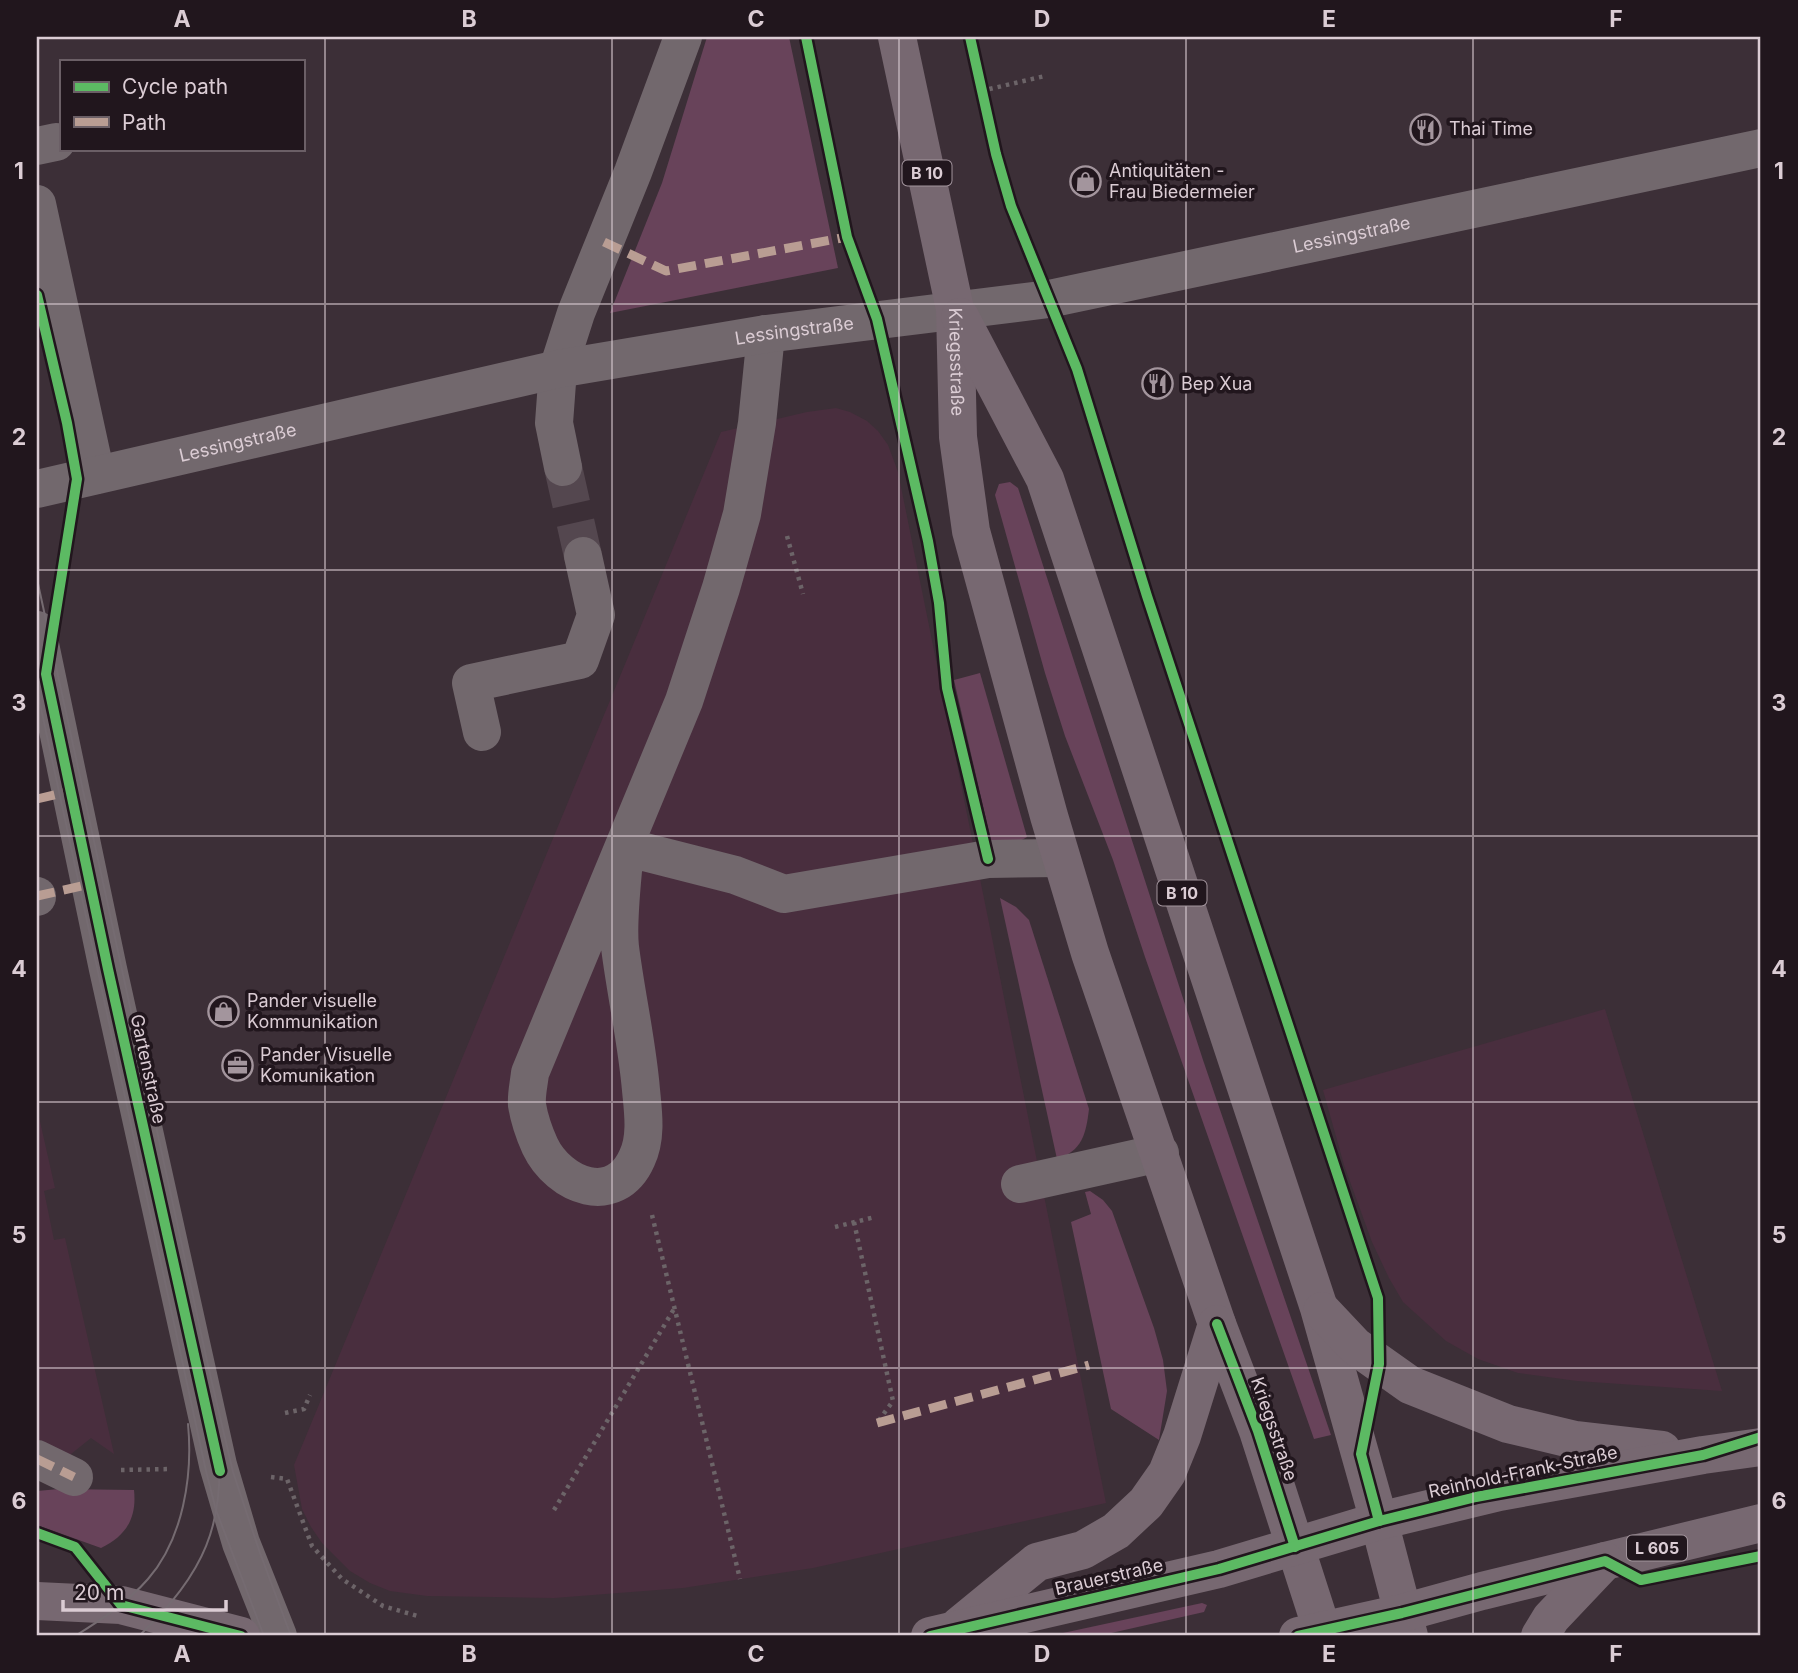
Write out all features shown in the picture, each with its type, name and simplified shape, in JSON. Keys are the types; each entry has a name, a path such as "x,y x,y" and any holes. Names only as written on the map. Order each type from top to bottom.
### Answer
{"main road":[{"name":"B 10","path":"897,37 956,309"},
{"name":"Kriegsstraße","path":"956,309 958,437 971,531 1061,858 1090,953 1217,1324 1258,1431 1295,1547 1314,1634"},
{"name":"Kriegsstraße","path":"956,309 1045,479 1319,1308 1379,1521 1405,1625"},
{"path":"1319,1308 1354,1346 1379,1364 1410,1385 1459,1405 1508,1423 1575,1440 1703,1455"},
{"path":"941,1634 1037,1562 1083,1550 1116,1531 1146,1503 1167,1473 1182,1436 1217,1324"},
{"name":"Reinhold-Frank-Straße","path":"1295,1547 1379,1521 1499,1492 1761,1447"},
{"name":"L 605","path":"1314,1634 1405,1625 1605,1561 1761,1523"},
{"name":"Brauerstraße","path":"941,1634 1219,1569 1295,1547"},
{"path":"1540,1636 1551,1618 1605,1561"},
{"path":"37,1601 121,1605 241,1636"}],"street":[{"path":"563,467 554,423 558,369 576,313 633,172 683,37"},
{"name":"Lessingstraße","path":"37,489 558,369 766,334 1049,299 1761,148"},
{"path":"37,204 96,475"},
{"path":"625,847 620,944 640,1074 644,1124 638,1157 625,1179 608,1185 591,1186 571,1181 554,1167 540,1145 527,1105 530,1073 684,701 721,588 742,514 757,423 766,334"},
{"path":"482,732 471,683 580,660 596,615 583,556"},
{"name":"Gartenstraße","path":"37,630 49,755 220,1471 241,1543 278,1636"},
{"path":"625,847 735,875 784,894 975,861 1061,858"},
{"path":"1020,1184 1160,1153"},
{"path":"37,1459 74,1477"}],"path":[{"path":"981,91 1045,76"},
{"path":"638,1157 740,1579"},
{"path":"835,1227 875,1217"},
{"path":"854,1222 893,1401 877,1423"},
{"path":"554,1510 674,1308"},
{"path":"285,1413 304,1409 310,1395"},
{"path":"74,1477 129,1470 220,1471 288,1479 312,1546 342,1579 383,1606 421,1617"}],"shaded area":[{"path":"707,37 789,37 838,268 610,313 662,183"},
{"path":"836,408 867,421 878,431 888,445 898,472 1106,1503 813,1568 683,1588 554,1598 427,1596 390,1591 350,1571 322,1543 302,1509 294,1465 721,432"},
{"path":"1010,482 1018,488 1203,1060 1331,1435 1314,1439 1113,860 1065,736 995,495 999,484"},
{"path":"980,673 1027,837 1004,850 991,841 954,680"},
{"path":"1000,898 1016,907 1029,920 1089,1109 1081,1140 1072,1151 1057,1159"},
{"path":"1605,1009 1722,1391 1577,1381 1518,1373 1478,1359 1446,1341 1403,1302 1389,1278 1372,1242 1344,1165 1323,1090"},
{"path":"37,1108 55,1188 44,1191 54,1240 65,1238 114,1454 91,1438 56,1466 37,1470"},
{"path":"1090,1191 1112,1211 1163,1360 1167,1391 1159,1440 1111,1409 1071,1222 1091,1214 1085,1192"},
{"path":"134,1490 134,1509 128,1525 117,1538 101,1548 37,1525 37,1491"},
{"path":"1202,1603 1207,1605 1204,1612 1098,1636 1049,1636"}],"tunnel":[{"path":"563,467 583,556"}],"tram line":[{"path":"37,579 233,1472 291,1636"},
{"path":"37,690 206,1471 216,1510 264,1636"},
{"path":"75,1636 132,1595 148,1579 170,1545 187,1485 188,1424"},
{"path":"139,1636 180,1592 206,1546 218,1495 217,1434"}],"marked path":[{"path":"604,242 666,271 847,237"},
{"path":"37,799 70,791"},
{"path":"37,896 90,884"},
{"path":"877,1423 1089,1365"},
{"path":"37,1459 74,1477"}],"cycle path":[{"path":"806,37 847,237 877,319 928,541 939,603 947,688 988,859"},
{"path":"970,37 996,154 1011,206 1077,369 1147,596 1378,1298 1379,1364 1361,1454 1379,1521"},
{"path":"37,295 67,423 77,479 46,674 108,969 220,1471"},
{"path":"1217,1324 1258,1431 1295,1547"},
{"path":"930,1636 1219,1569 1379,1521 1476,1497 1703,1455 1761,1437"},
{"path":"37,1533 75,1547 121,1605 241,1636"},
{"path":"1298,1636 1402,1613 1605,1561 1641,1580 1761,1556"}],"place":[{"name":"Thai Time","path":"1426,129"},
{"name":"Antiquitäten - Frau Biedermeier","path":"1086,181"},
{"name":"Bep Xua","path":"1158,384"},
{"name":"Pander visuelle Kommunikation","path":"224,1011"},
{"name":"Pander Visuelle Komunikation","path":"237,1065"}]}
